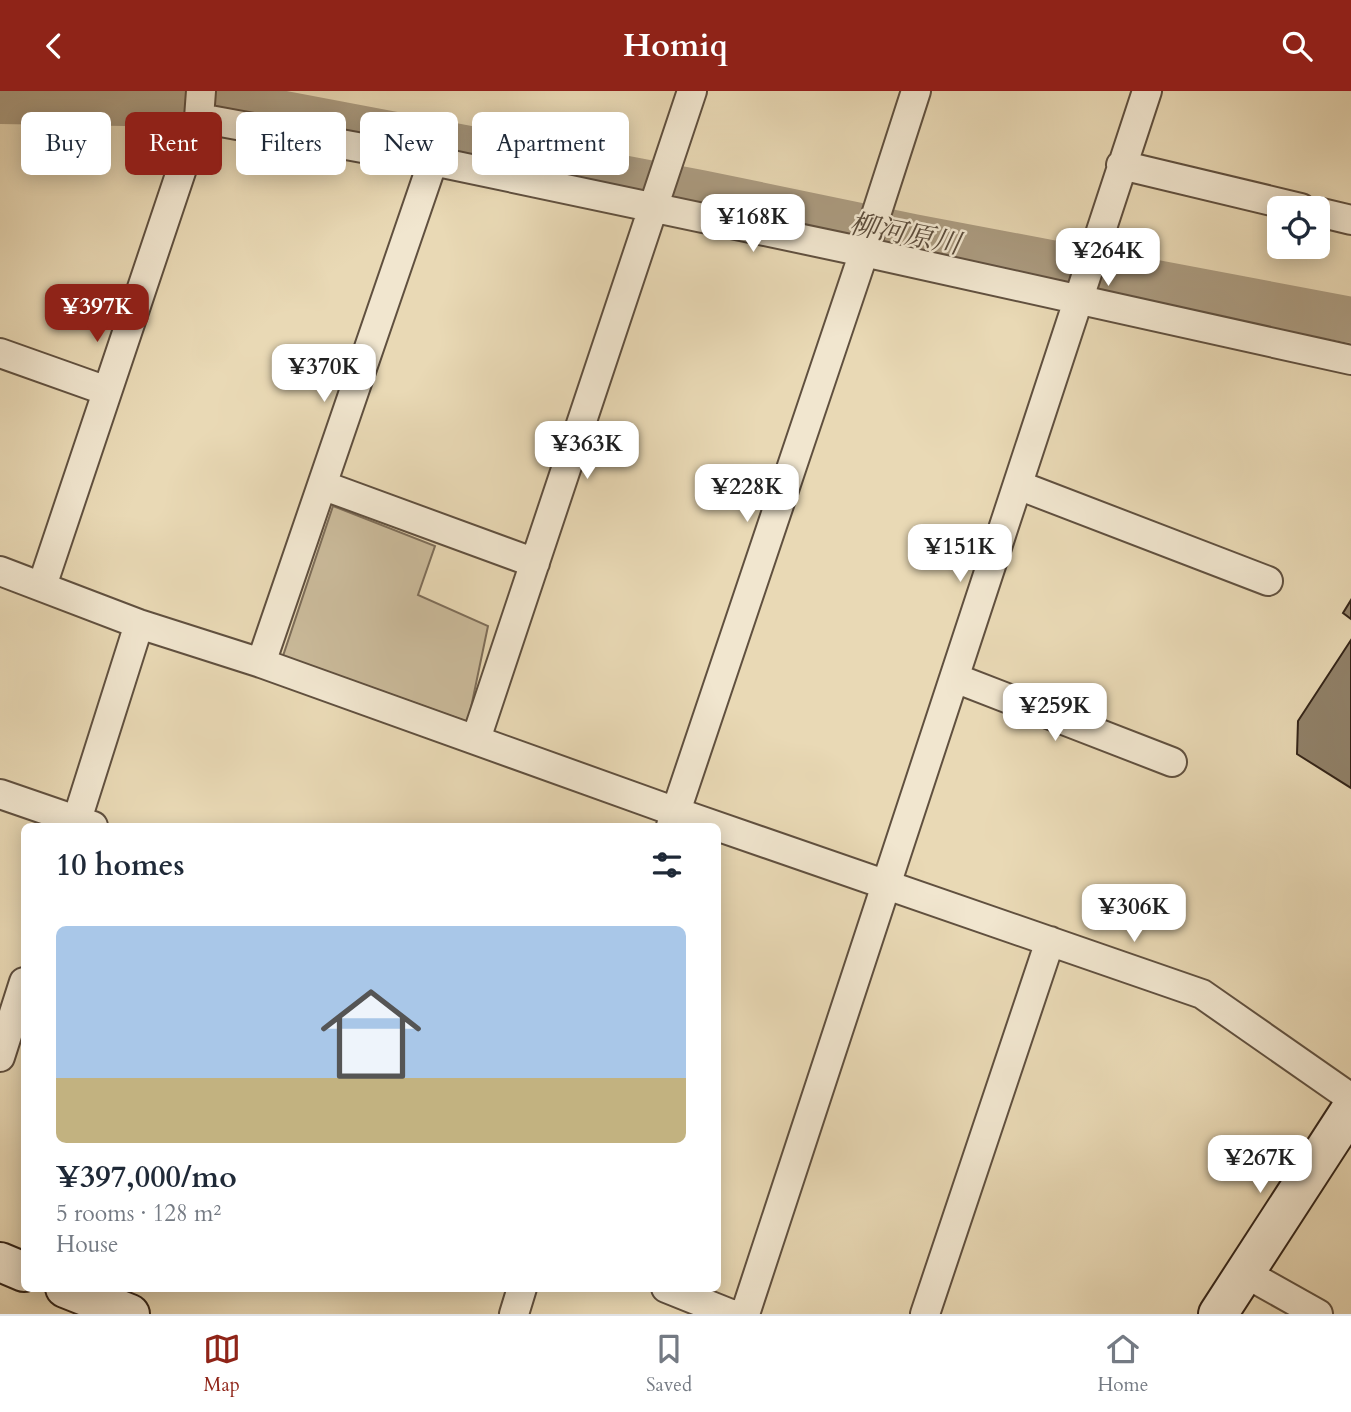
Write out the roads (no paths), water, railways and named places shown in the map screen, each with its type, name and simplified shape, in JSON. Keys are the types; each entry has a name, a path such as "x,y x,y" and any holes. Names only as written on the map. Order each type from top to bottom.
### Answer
{"main road":[{"path":"1217,1314 1351,1109"},
{"path":"0,1262 21,1271"},
{"path":"75,1292 130,1314"}],"street":[{"path":"476,739 692,91"},
{"path":"0,571 139,624 261,663 476,739 673,819 916,91"},
{"path":"745,1314 1147,91"},
{"path":"42,586 200,104 360,143"},
{"path":"1121,165 1267,200"},
{"path":"458,166 864,252 1351,360"},
{"path":"261,663 428,175"},
{"path":"1330,215 1351,220"},
{"path":"0,353 107,391"},
{"path":"322,485 535,563"},
{"path":"1018,485 1268,581"},
{"path":"81,823 139,624"},
{"path":"955,678 1172,762"},
{"path":"0,794 78,823"},
{"path":"721,834 887,884 1202,994 1351,1098"},
{"path":"925,1314 1050,941"},
{"path":"0,1057 21,992"},
{"path":"1245,1273 1318,1314"},
{"path":"514,1314 521,1292"},
{"path":"676,1292 731,1314"}],"waterway":[{"name":"柳河原川","path":"0,101 186,104 258,109 1351,320"}]}
